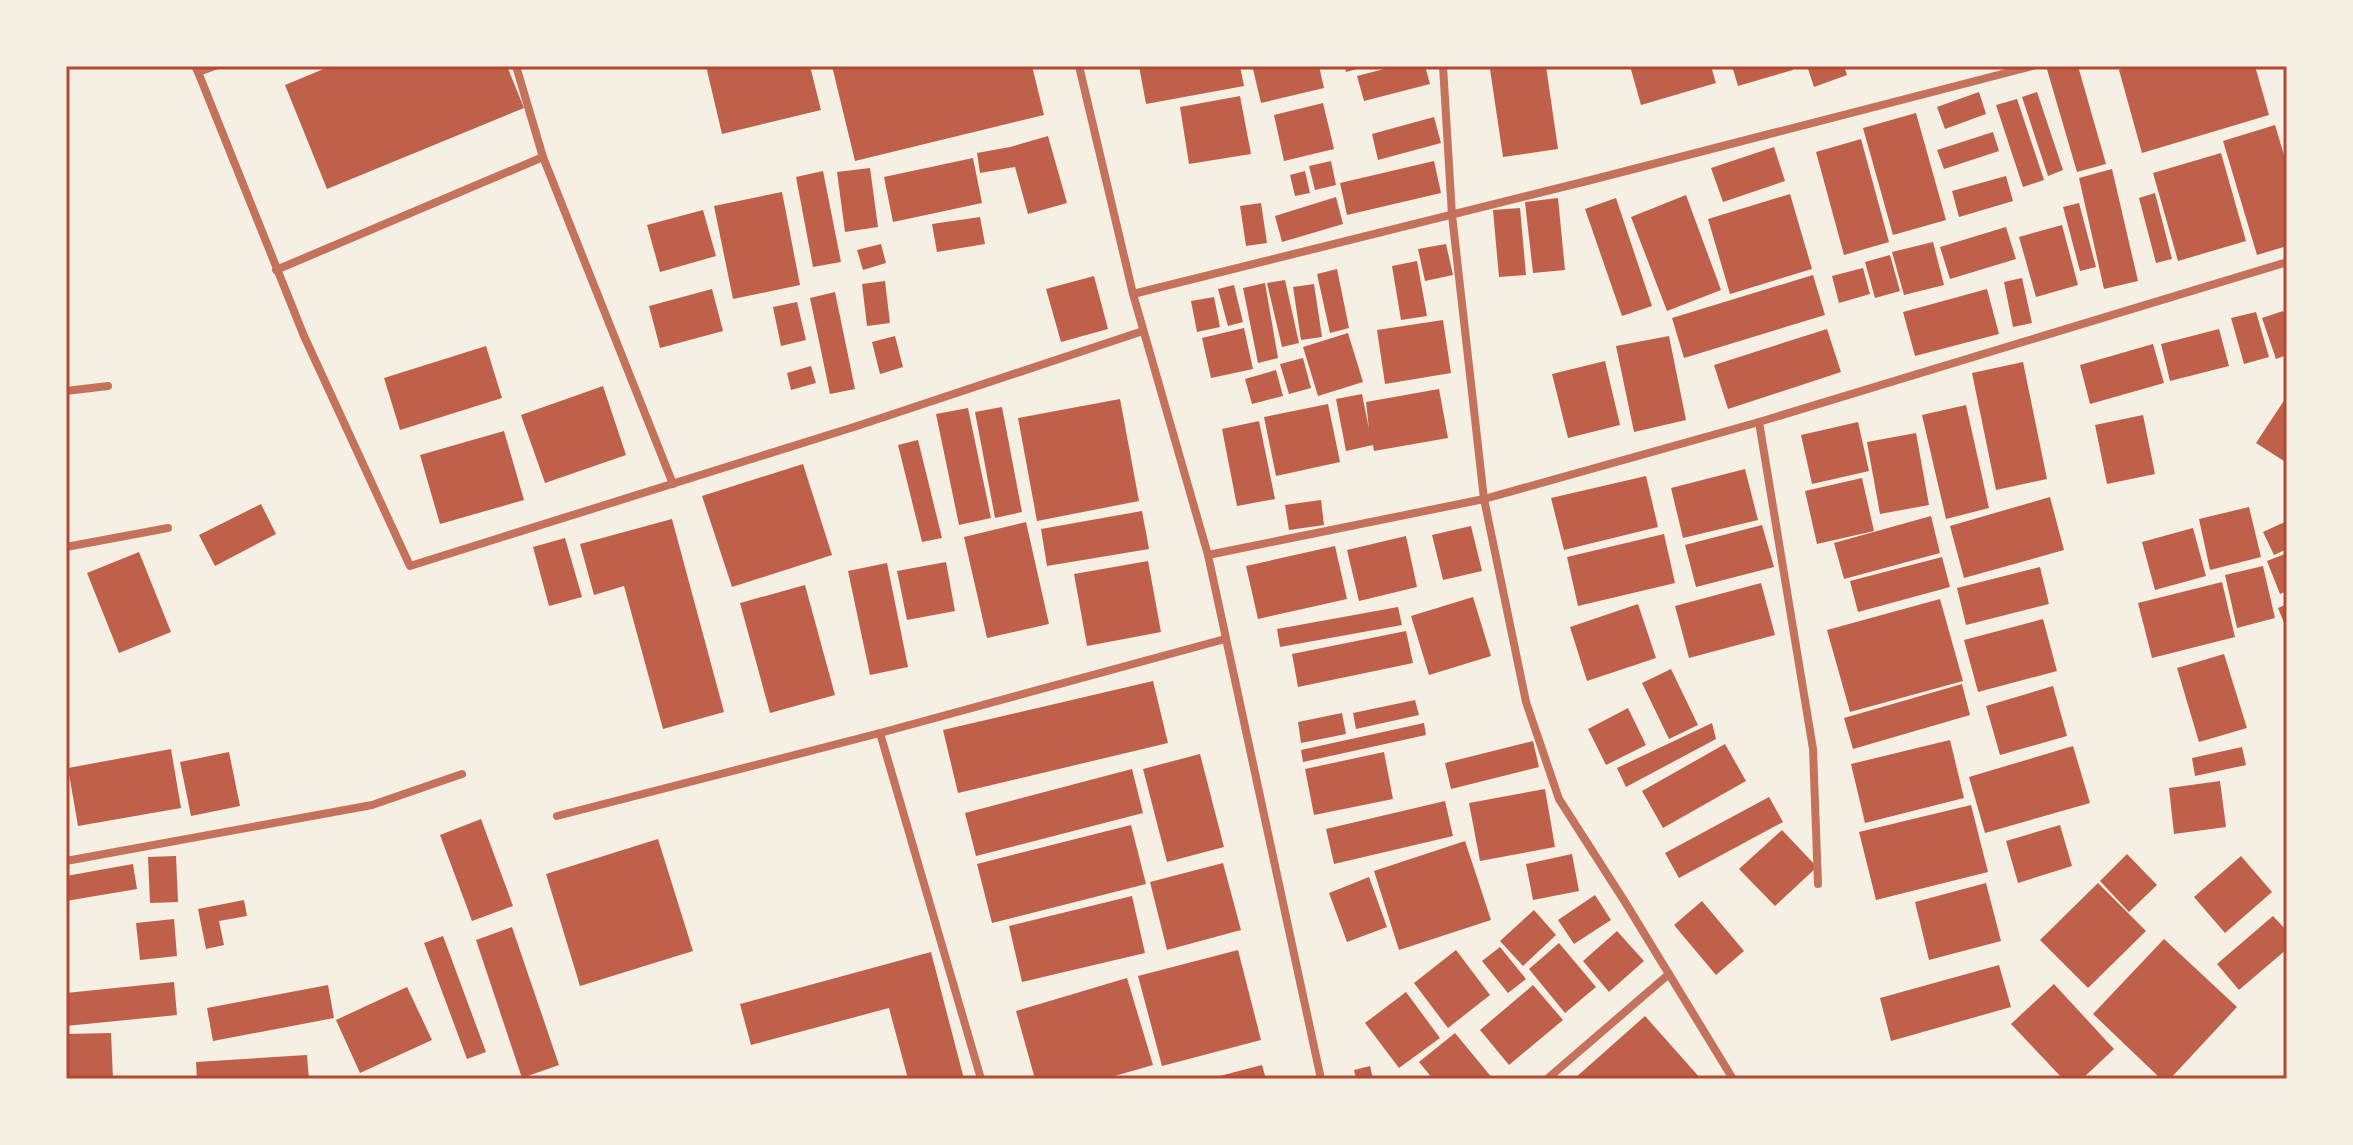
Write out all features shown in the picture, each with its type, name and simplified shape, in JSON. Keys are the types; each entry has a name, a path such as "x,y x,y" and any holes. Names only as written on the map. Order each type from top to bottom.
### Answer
{"street":[{"path":"215,66 196,69 304,336 410,566 857,426 1143,331"},
{"path":"516,66 543,157 673,484"},
{"path":"1079,66 1133,294 1208,555 1321,1079"},
{"path":"1443,66 1452,215 1484,499 1526,702 1559,799 1733,1079"},
{"path":"1133,294 2033,66"},
{"path":"276,270 543,157"},
{"path":"1208,555 1484,499 1759,422 2287,262"},
{"path":"66,391 108,386"},
{"path":"1759,422 1813,749 1818,884"},
{"path":"66,547 168,528"},
{"path":"557,816 880,733 1225,639"},
{"path":"880,733 981,1079"},
{"path":"66,861 372,805 462,774"},
{"path":"1547,1079 1669,974"}],"building":[{"path":"331,66 507,66 524,108 327,189 285,85"},
{"path":"706,66 810,66 821,110 722,134"},
{"path":"832,66 1032,66 1044,115 855,161"},
{"path":"1139,66 1240,66 1244,86 1146,104"},
{"path":"1266,66 1319,66 1324,88 1261,103 1253,69"},
{"path":"1345,66 1364,66 1364,67 1346,72"},
{"path":"1396,66 1425,66 1430,84 1364,101 1357,76"},
{"path":"1546,66 1558,149 1503,157 1490,69"},
{"path":"1630,66 1711,66 1716,83 1641,105"},
{"path":"1732,66 1791,66 1793,70 1738,86"},
{"path":"1807,66 1844,66 1847,75 1814,87"},
{"path":"2046,66 2078,66 2106,164 2077,172"},
{"path":"2130,66 2255,66 2269,115 2142,153 2119,70"},
{"path":"1979,92 1986,114 1945,129 1937,107"},
{"path":"2037,92 2063,170 2048,176 2022,97"},
{"path":"1240,96 1251,154 1189,164 1180,107"},
{"path":"2017,99 2044,180 2023,187 1996,105"},
{"path":"1323,103 1334,149 1284,161 1274,115"},
{"path":"1916,113 1946,220 1893,235 1863,128"},
{"path":"1434,117 1441,143 1378,160 1372,134"},
{"path":"2275,125 2287,165 2287,246 2257,255 2223,141"},
{"path":"1993,132 1999,151 1944,169 1937,150"},
{"path":"1048,136 1067,203 1028,214 1015,167 980,173 977,153"},
{"path":"1861,139 1889,242 1844,255 1816,152"},
{"path":"1774,147 1785,181 1723,202 1711,168"},
{"path":"2221,153 2246,241 2178,261 2153,173"},
{"path":"973,158 982,203 893,222 884,177"},
{"path":"1331,161 1336,185 1315,190 1309,166"},
{"path":"1434,161 1441,193 1347,215 1340,183"},
{"path":"870,168 878,227 845,232 837,172"},
{"path":"2112,169 2138,281 2104,289 2079,178"},
{"path":"823,171 841,262 813,267 796,177"},
{"path":"1305,171 1310,193 1295,196 1290,175"},
{"path":"2006,176 2013,201 1959,217 1952,191"},
{"path":"782,192 800,285 733,299 714,206"},
{"path":"2155,193 2172,259 2156,263 2139,198"},
{"path":"1790,194 1812,269 1730,294 1708,219"},
{"path":"1686,195 1721,290 1667,311 1631,217"},
{"path":"1336,197 1343,224 1282,242 1275,216"},
{"path":"1558,198 1565,270 1533,273 1525,202"},
{"path":"1616,198 1652,306 1622,316 1585,209"},
{"path":"1261,203 1267,243 1246,246 1240,206"},
{"path":"2079,203 2096,267 2080,271 2063,207"},
{"path":"1520,208 1526,275 1499,277 1493,210"},
{"path":"703,210 716,256 660,272 647,225"},
{"path":"980,217 985,244 937,252 932,224"},
{"path":"2062,225 2078,285 2036,297 2019,237"},
{"path":"2006,227 2016,259 1950,279 1940,247"},
{"path":"1933,242 1944,285 1904,295 1892,252"},
{"path":"881,244 886,263 863,270 857,250"},
{"path":"1446,244 1453,275 1425,281 1418,249"},
{"path":"1890,255 1900,291 1875,298 1865,262"},
{"path":"1417,261 1427,316 1401,320 1392,266"},
{"path":"1863,268 1870,294 1839,303 1832,276"},
{"path":"1337,269 1349,328 1330,333 1317,274"},
{"path":"1813,275 1825,315 1684,358 1672,318"},
{"path":"1094,276 1108,329 1061,342 1046,289"},
{"path":"2022,278 2032,323 2013,327 2004,282"},
{"path":"1285,280 1299,343 1282,347 1267,283"},
{"path":"885,281 890,323 867,326 862,284"},
{"path":"1265,283 1278,358 1258,363 1243,288"},
{"path":"1314,284 1322,337 1301,340 1293,287"},
{"path":"1234,285 1243,322 1228,326 1218,289"},
{"path":"712,289 723,331 660,348 649,306"},
{"path":"1987,289 1999,334 1915,356 1903,312"},
{"path":"835,292 855,389 830,394 810,298"},
{"path":"1214,297 1220,327 1197,332 1191,301"},
{"path":"797,302 806,340 781,346 773,307"},
{"path":"2256,312 2269,357 2244,364 2231,318"},
{"path":"2287,312 2287,355 2276,359 2262,318"},
{"path":"1443,320 1451,373 1385,384 1377,330"},
{"path":"1244,328 1253,369 1211,378 1202,338"},
{"path":"1827,329 1841,372 1728,409 1714,365"},
{"path":"2219,329 2229,366 2170,381 2161,344"},
{"path":"1348,333 1363,382 1318,396 1303,347"},
{"path":"895,336 903,367 880,374 872,342"},
{"path":"1669,336 1686,420 1634,432 1616,346"},
{"path":"2153,344 2164,383 2090,404 2080,365"},
{"path":"486,346 502,398 400,430 384,378"},
{"path":"1303,358 1311,388 1289,394 1280,364"},
{"path":"1605,361 1620,425 1568,438 1552,374"},
{"path":"2023,362 2047,479 1996,490 1972,373"},
{"path":"811,366 816,383 791,390 787,373"},
{"path":"1276,370 1283,396 1252,404 1245,379"},
{"path":"603,386 626,455 545,483 521,415"},
{"path":"1439,389 1448,438 1374,451 1373,445 1346,451 1336,399 1362,394 1369,429 1366,402"},
{"path":"2287,396 2287,463 2256,443"},
{"path":"1120,399 1139,501 1037,521 1018,418"},
{"path":"1328,404 1340,462 1276,476 1264,417"},
{"path":"1966,405 1989,508 1946,519 1922,415"},
{"path":"1002,407 1022,512 995,518 975,412"},
{"path":"968,408 991,518 959,525 936,414"},
{"path":"2143,415 2155,474 2107,484 2095,425"},
{"path":"1259,421 1275,499 1237,506 1222,429"},
{"path":"1858,422 1869,471 1812,484 1801,435"},
{"path":"504,431 524,500 440,524 420,455"},
{"path":"1916,433 1929,505 1880,514 1867,442"},
{"path":"918,440 942,538 922,542 898,445"},
{"path":"803,464 832,555 732,587 702,496"},
{"path":"1745,469 1758,520 1683,538 1671,488"},
{"path":"1646,476 1658,527 1564,550 1551,498"},
{"path":"1862,478 1874,531 1817,544 1805,491"},
{"path":"2050,497 2064,550 1964,578 1950,526"},
{"path":"1321,500 1324,525 1289,530 1285,505"},
{"path":"261,504 276,534 215,566 199,535"},
{"path":"2249,507 2261,557 2210,570 2199,519"},
{"path":"1142,511 1149,549 1047,566 1041,529"},
{"path":"1931,516 1940,553 1844,579 1834,543"},
{"path":"672,519 724,712 663,729 624,586 594,595 580,544"},
{"path":"2287,521 2287,549 2274,555 2263,532"},
{"path":"1026,522 1049,624 987,638 964,537"},
{"path":"1762,525 1774,567 1696,587 1685,545"},
{"path":"1471,526 1482,571 1443,580 1432,535"},
{"path":"2193,528 2206,576 2155,590 2142,542"},
{"path":"1664,534 1675,583 1578,606 1567,557"},
{"path":"1406,536 1417,587 1359,601 1347,550"},
{"path":"565,538 582,597 549,606 533,547"},
{"path":"1335,546 1347,599 1258,619 1246,566"},
{"path":"139,552 171,632 119,653 87,573"},
{"path":"2287,553 2287,591 2280,594 2267,561"},
{"path":"1942,557 1950,587 1858,612 1850,581"},
{"path":"1148,561 1161,632 1087,646 1074,574"},
{"path":"946,562 955,611 907,620 897,571"},
{"path":"887,563 908,667 870,675 848,571"},
{"path":"2263,566 2275,618 2237,628 2225,575"},
{"path":"2040,567 2049,604 1966,625 1957,588"},
{"path":"2222,582 2235,637 2152,658 2138,603"},
{"path":"1761,583 1775,635 1689,658 1675,606"},
{"path":"805,585 835,695 770,713 740,603"},
{"path":"1473,597 1491,656 1429,675 1411,616"},
{"path":"1940,599 1963,681 1850,712 1827,630"},
{"path":"1638,604 1656,658 1587,681 1570,627"},
{"path":"2287,604 2287,630 2278,608"},
{"path":"1398,607 1402,625 1280,647 1277,629"},
{"path":"2043,619 2057,671 1978,692 1964,640"},
{"path":"1406,631 1413,663 1298,687 1292,654"},
{"path":"2224,654 2247,728 2199,742 2177,668"},
{"path":"1671,669 1698,725 1669,739 1642,683"},
{"path":"1153,681 1168,743 958,793 943,730"},
{"path":"1962,684 1970,715 1853,749 1844,718"},
{"path":"2053,686 2067,736 2000,755 1986,706"},
{"path":"1415,700 1419,715 1356,729 1353,713"},
{"path":"1628,708 1646,745 1606,765 1588,729"},
{"path":"1342,713 1346,734 1301,743 1298,722"},
{"path":"1424,723 1426,735 1303,762 1301,750"},
{"path":"1712,723 1716,739 1626,787 1617,768"},
{"path":"1950,740 1964,798 1865,823 1851,764"},
{"path":"1533,741 1539,767 1451,789 1445,763"},
{"path":"1725,744 1746,781 1663,828 1642,791"},
{"path":"2073,746 2090,803 1985,833 1969,777"},
{"path":"2242,747 2246,765 2195,776 2192,758"},
{"path":"171,749 181,808 78,826 68,768"},
{"path":"229,752 240,806 191,816 180,762"},
{"path":"1384,752 1393,799 1314,815 1305,769"},
{"path":"1200,754 1224,847 1167,862 1143,769"},
{"path":"1132,769 1143,813 976,856 965,813"},
{"path":"2220,781 2226,827 2174,834 2169,788"},
{"path":"1545,789 1555,847 1480,861 1469,803"},
{"path":"1769,797 1783,822 1679,878 1665,853"},
{"path":"1445,801 1453,836 1334,864 1326,829"},
{"path":"1971,805 1988,872 1876,900 1859,832"},
{"path":"481,819 513,906 472,921 440,835"},
{"path":"1131,825 1146,884 992,923 977,864"},
{"path":"2060,825 2072,866 2018,883 2006,841"},
{"path":"1782,830 1817,867 1775,906 1739,869"},
{"path":"658,839 693,951 580,986 546,874"},
{"path":"1465,841 1491,920 1399,950 1374,871"},
{"path":"1572,854 1579,891 1533,900 1526,864"},
{"path":"2127,854 2157,885 2129,912 2100,881"},
{"path":"176,856 178,902 150,903 148,857"},
{"path":"2241,856 2272,892 2225,933 2194,897"},
{"path":"1223,863 1241,930 1167,950 1150,882"},
{"path":"133,864 137,889 66,901 66,876"},
{"path":"1369,877 1387,927 1347,942 1329,893"},
{"path":"1986,883 2001,941 1929,960 1915,902"},
{"path":"2098,883 2146,931 2088,988 2040,940"},
{"path":"1595,895 1611,920 1574,944 1558,920"},
{"path":"1132,896 1145,953 1022,982 1009,926"},
{"path":"244,900 247,916 219,921 224,945 206,949 198,909"},
{"path":"1702,901 1744,951 1716,975 1674,925"},
{"path":"1534,910 1556,935 1523,966 1500,941"},
{"path":"2273,916 2287,931 2287,949 2239,990 2217,964"},
{"path":"174,919 177,956 140,960 136,923"},
{"path":"512,927 559,1065 522,1078 476,940"},
{"path":"1617,931 1644,961 1609,992 1583,961"},
{"path":"443,936 486,1052 467,1059 424,943"},
{"path":"2164,939 2237,1007 2170,1079 2161,1079 2093,1014"},
{"path":"1559,943 1596,987 1565,1013 1529,969"},
{"path":"1500,947 1526,979 1508,993 1482,961"},
{"path":"1238,950 1261,1040 1162,1066 1138,976"},
{"path":"1456,950 1490,995 1448,1028 1414,983"},
{"path":"931,952 964,1079 908,1079 889,1008 751,1045 740,1004"},
{"path":"1999,965 2011,1007 1891,1041 1880,998"},
{"path":"1127,978 1153,1065 1104,1079 1035,1079 1016,1011"},
{"path":"174,982 177,1015 66,1026 66,993"},
{"path":"2054,984 2114,1049 2082,1079 2063,1079 2011,1024"},
{"path":"328,985 334,1018 213,1041 207,1008"},
{"path":"1533,985 1563,1020 1509,1065 1480,1030"},
{"path":"407,987 432,1040 360,1073 336,1020"},
{"path":"1406,992 1440,1038 1399,1068 1365,1023"},
{"path":"1645,1016 1701,1079 1574,1079"},
{"path":"111,1033 113,1079 66,1079 66,1034"},
{"path":"1455,1033 1493,1079 1433,1079 1419,1062"},
{"path":"307,1055 309,1079 197,1079 196,1062"},
{"path":"1262,1065 1266,1079 1212,1079 1212,1078"},
{"path":"1370,1066 1373,1079 1356,1079 1354,1070"}]}
